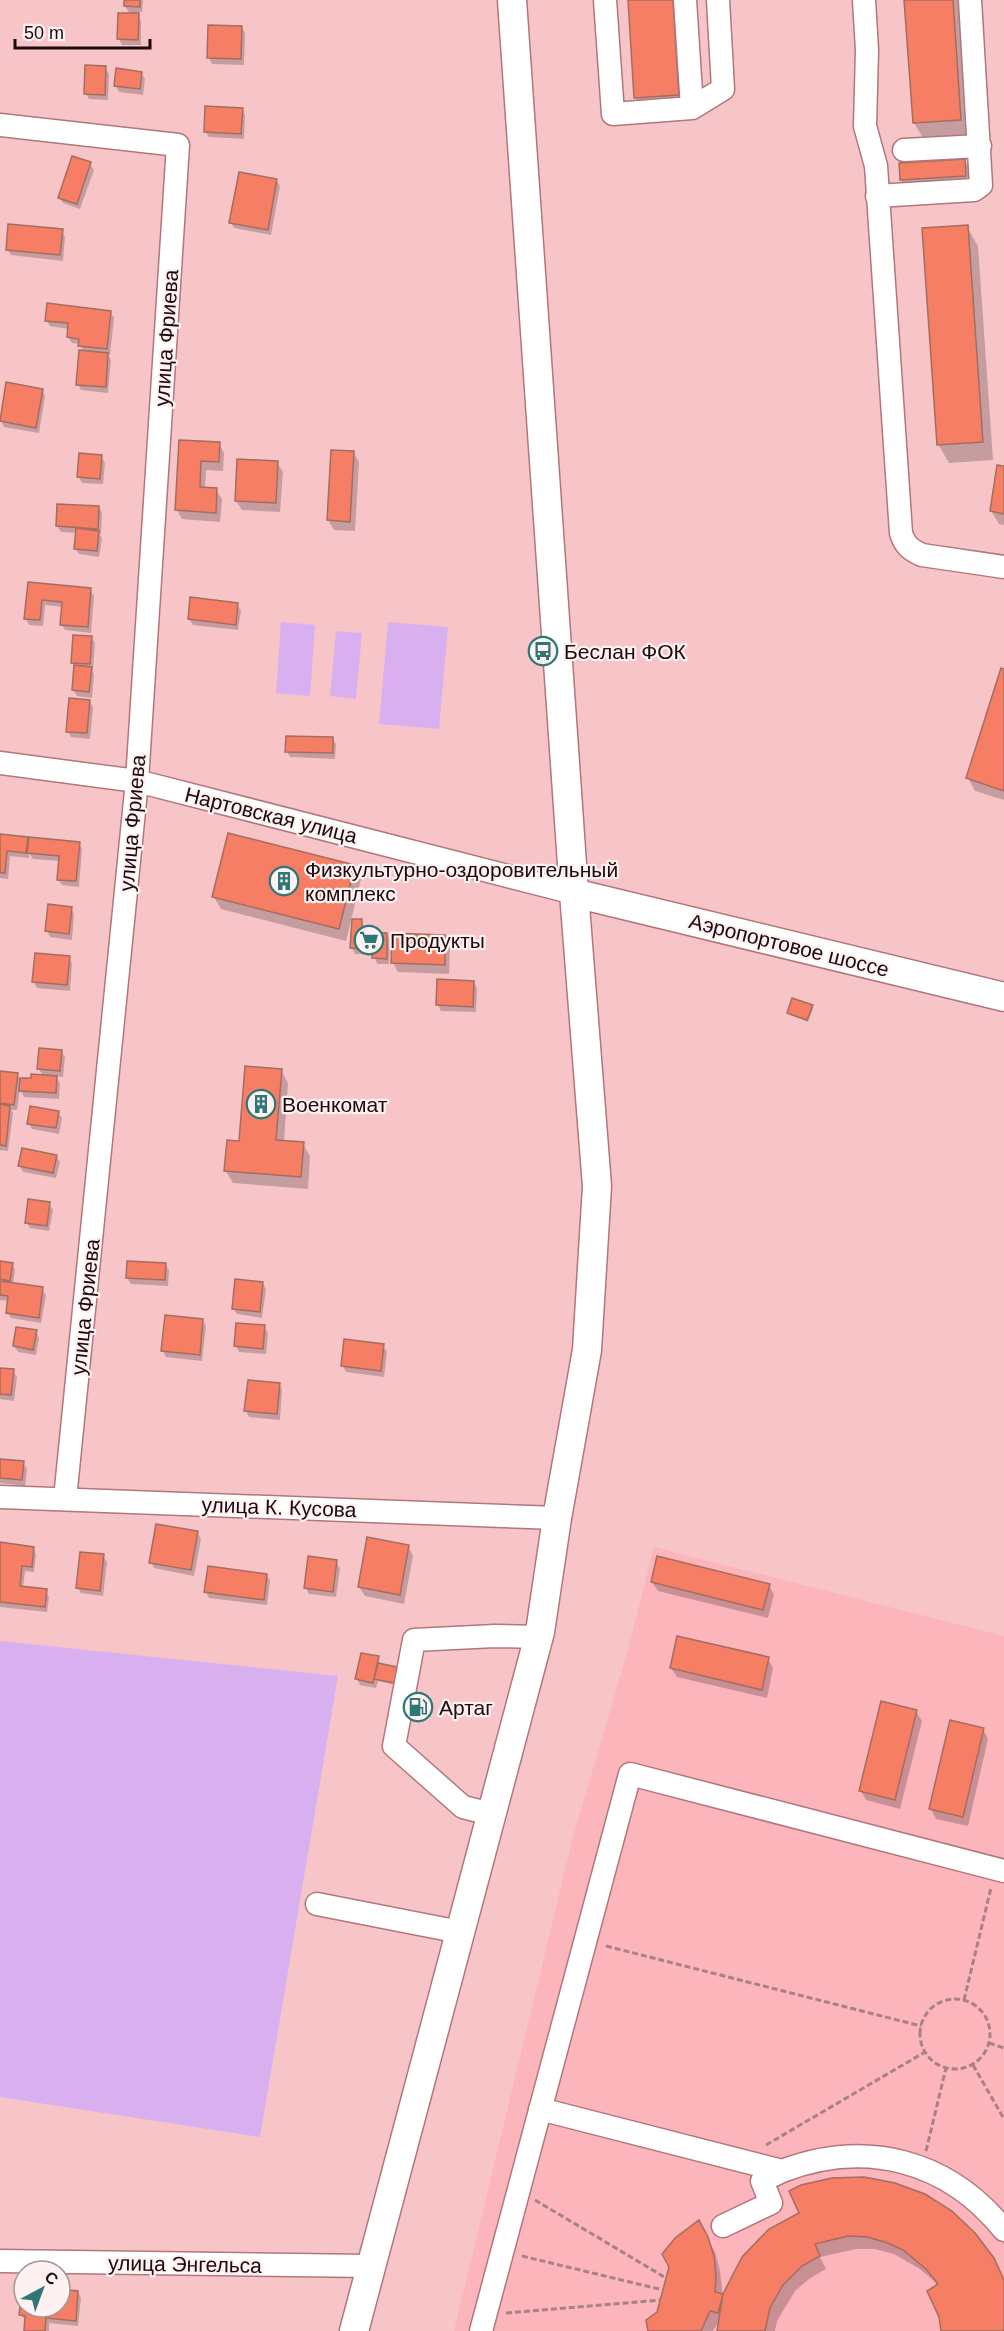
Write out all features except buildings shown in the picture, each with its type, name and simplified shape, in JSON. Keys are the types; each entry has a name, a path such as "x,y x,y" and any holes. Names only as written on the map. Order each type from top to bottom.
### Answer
{"main road":[{"path":"354,2331 539,1637 557,1518 587,1350 597,1186 574,893 512,0"},
{"name":"Аэропортовое шоссе","path":"574,893 1004,997"}],"street":[{"path":"605,0 613,114 692,108 723,89 718,0"},
{"path":"685,0 692,108"},
{"path":"864,0 867,50 865,126 876,166 901,533 904,542 911,550 922,555 1004,567"},
{"path":"878,196 979,188 982,181 970,0"},
{"name":"улица Фриева","path":"0,125 178,145 137,781 65,1499"},
{"path":"904,150 980,146"},
{"name":"Нартовская улица","path":"0,763 137,781 574,893"},
{"name":"улица К. Кусова","path":"0,1497 557,1518"},
{"path":"491,1814 463,1808 394,1746 414,1640 495,1636 539,1637"},
{"path":"484,2323 630,1774 1000,1870"},
{"path":"317,1904 460,1932"},
{"path":"540,2109 751,2168 783,2171 816,2160 852,2156 888,2158 939,2175 969,2194 1004,2230"},
{"path":"723,2226 771,2203 751,2168"},
{"name":"улица Энгельса","path":"0,2261 370,2266"}],"path":[{"path":"964,2000 1000,1870"},
{"path":"585,1941 921,2026"},
{"path":"950,2000 964,2000 976,2006 985,2017 990,2030 989,2043 981,2058 973,2065 960,2069 946,2068 934,2062 925,2052 920,2039 921,2026 929,2010 937,2004 950,2000"},
{"path":"989,2043 1004,2048"},
{"path":"751,2168 925,2052"},
{"path":"973,2065 1004,2119"},
{"path":"922,2168 946,2068"},
{"path":"518,2190 666,2278"},
{"path":"502,2251 663,2290"},
{"path":"484,2323 660,2300"}],"shaded area":[{"path":"281,622 315,625 310,696 276,693"},
{"path":"388,622 448,627 439,729 379,724"},
{"path":"336,631 362,633 356,699 330,696"},
{"path":"654,1547 1004,1636 1004,2331 454,2331 573,1837 628,1650"},
{"path":"0,1641 338,1676 260,2137 0,2097"}],"place":[{"name":"Беслан ФОК","path":"543,651"},
{"name":"Физкультурно-оздоровительный комплекс","path":"284,881"},
{"name":"Продукты","path":"369,940"},
{"name":"Военкомат","path":"261,1104"},
{"name":"Артаг","path":"418,1707"}]}
